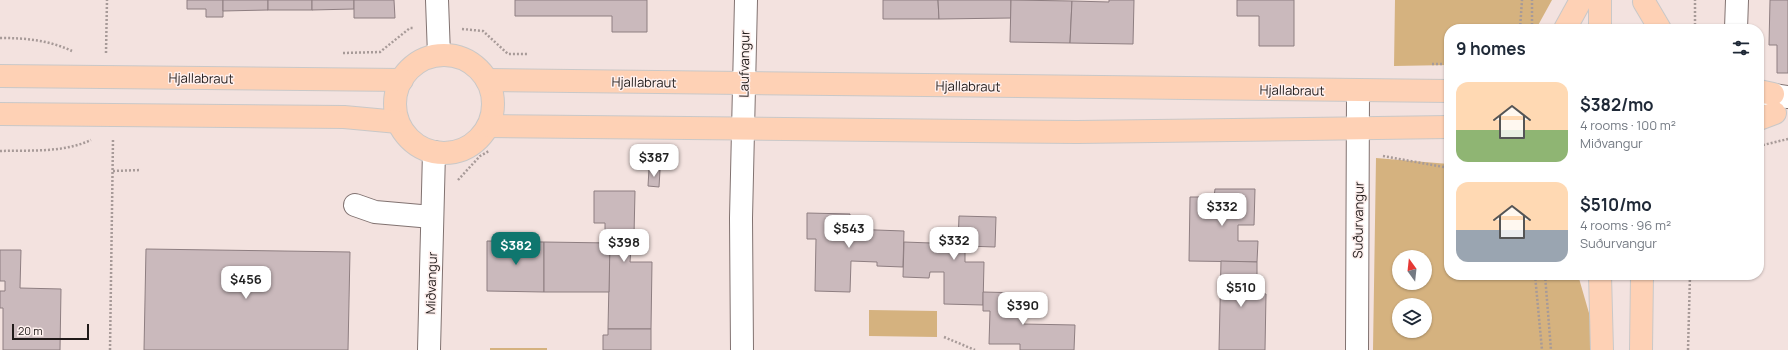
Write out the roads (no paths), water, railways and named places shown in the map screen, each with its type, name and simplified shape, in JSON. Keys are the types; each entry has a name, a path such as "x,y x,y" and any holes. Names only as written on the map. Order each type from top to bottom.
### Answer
{"main road":[{"path":"1568,24 1580,0"},
{"path":"1600,0 1600,24"},
{"path":"1644,1 1644,24"},
{"path":"1644,1 1657,24"},
{"path":"439,55 461,58 480,71 487,80 492,93 493,108 488,126 474,142 455,152 434,152 422,148 412,142 404,133 398,122 395,108 396,93 402,80 412,68 424,59 439,55"},
{"name":"Hjallabraut","path":"0,76 402,80"},
{"name":"Hjallabraut","path":"487,80 1444,91"},
{"path":"0,114 100,125 344,117 398,122"},
{"path":"488,126 1077,132 1444,127"},
{"path":"1600,280 1602,350"},
{"path":"1641,350 1642,280"}],"street":[{"path":"437,0 439,55"},
{"name":"Laufvangur","path":"742,128 746,0"},
{"path":"1736,24 1737,0"},
{"name":"Suðurvangur","path":"1357,350 1359,152 1358,91"},
{"path":"742,128 742,350"},
{"name":"Miðvangur","path":"429,350 434,152"},
{"path":"355,205 375,212 432,217"}]}
